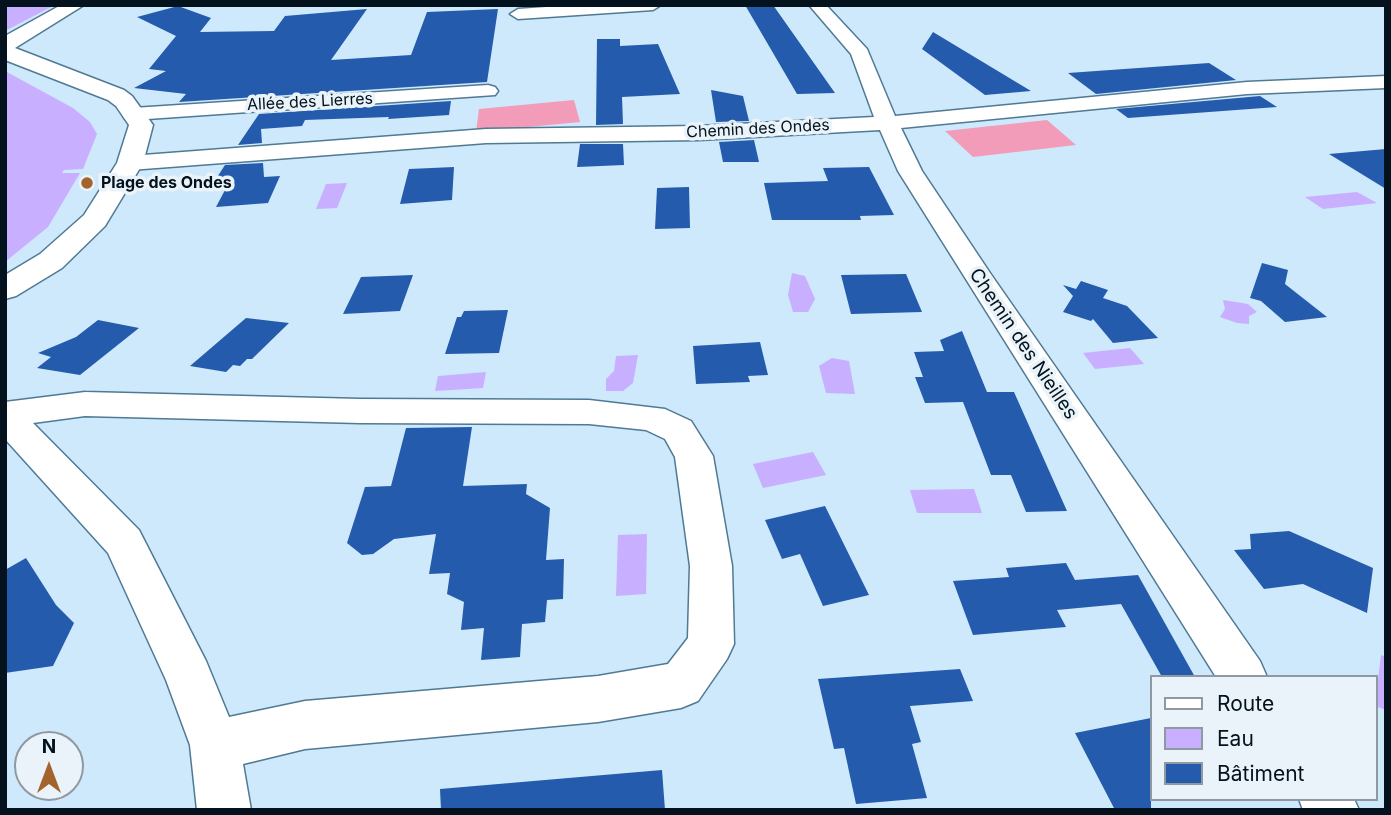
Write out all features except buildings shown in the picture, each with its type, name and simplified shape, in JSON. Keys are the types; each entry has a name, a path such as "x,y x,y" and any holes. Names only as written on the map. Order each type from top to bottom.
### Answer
{"street":[{"path":"5,289 51,261 94,220 130,163 141,125 116,95 19,60 5,48 20,34 75,5"},
{"path":"518,14 653,5"},
{"name":"Chemin des Nieilles","path":"817,5 860,53 876,97 910,171 968,263 1242,675"},
{"name":"Chemin des Ondes","path":"130,163 486,136 699,133 889,123 1233,89 1386,82"},
{"name":"Allée des Lierres","path":"133,114 488,92"},
{"path":"5,415 85,404 360,411 589,412 652,418 678,430 694,456 702,494 711,566 711,644 681,685 598,699 305,726 215,745"},
{"path":"5,415 124,542 189,677 215,745 224,810"}],"shaded area":[{"path":"574,100 580,122 476,132 479,109"},
{"path":"1047,120 1076,145 973,157 945,131"}],"water":[{"path":"5,5 55,5 5,31"},
{"path":"5,71 73,108 90,122 97,134 83,169 64,170 62,173 80,173 48,227 5,262"},
{"path":"347,183 337,208 316,209 326,184"},
{"path":"1357,192 1377,203 1323,209 1305,197"},
{"path":"792,273 805,276 815,299 808,312 793,312 788,295"},
{"path":"1223,300 1248,304 1257,312 1249,316 1249,324 1220,317 1225,309"},
{"path":"1130,348 1144,364 1095,369 1083,353"},
{"path":"638,355 633,383 623,391 606,391 606,379 614,371 616,356"},
{"path":"832,358 849,361 855,394 826,393 819,366"},
{"path":"486,372 483,388 435,391 438,376"},
{"path":"813,452 826,475 763,488 753,464"},
{"path":"974,489 982,513 917,513 910,490"},
{"path":"647,534 646,594 616,596 618,535"},
{"path":"1381,655 1386,657 1386,710 1377,707"}],"place":[{"name":"Plage des Ondes","path":"87,183"}]}
